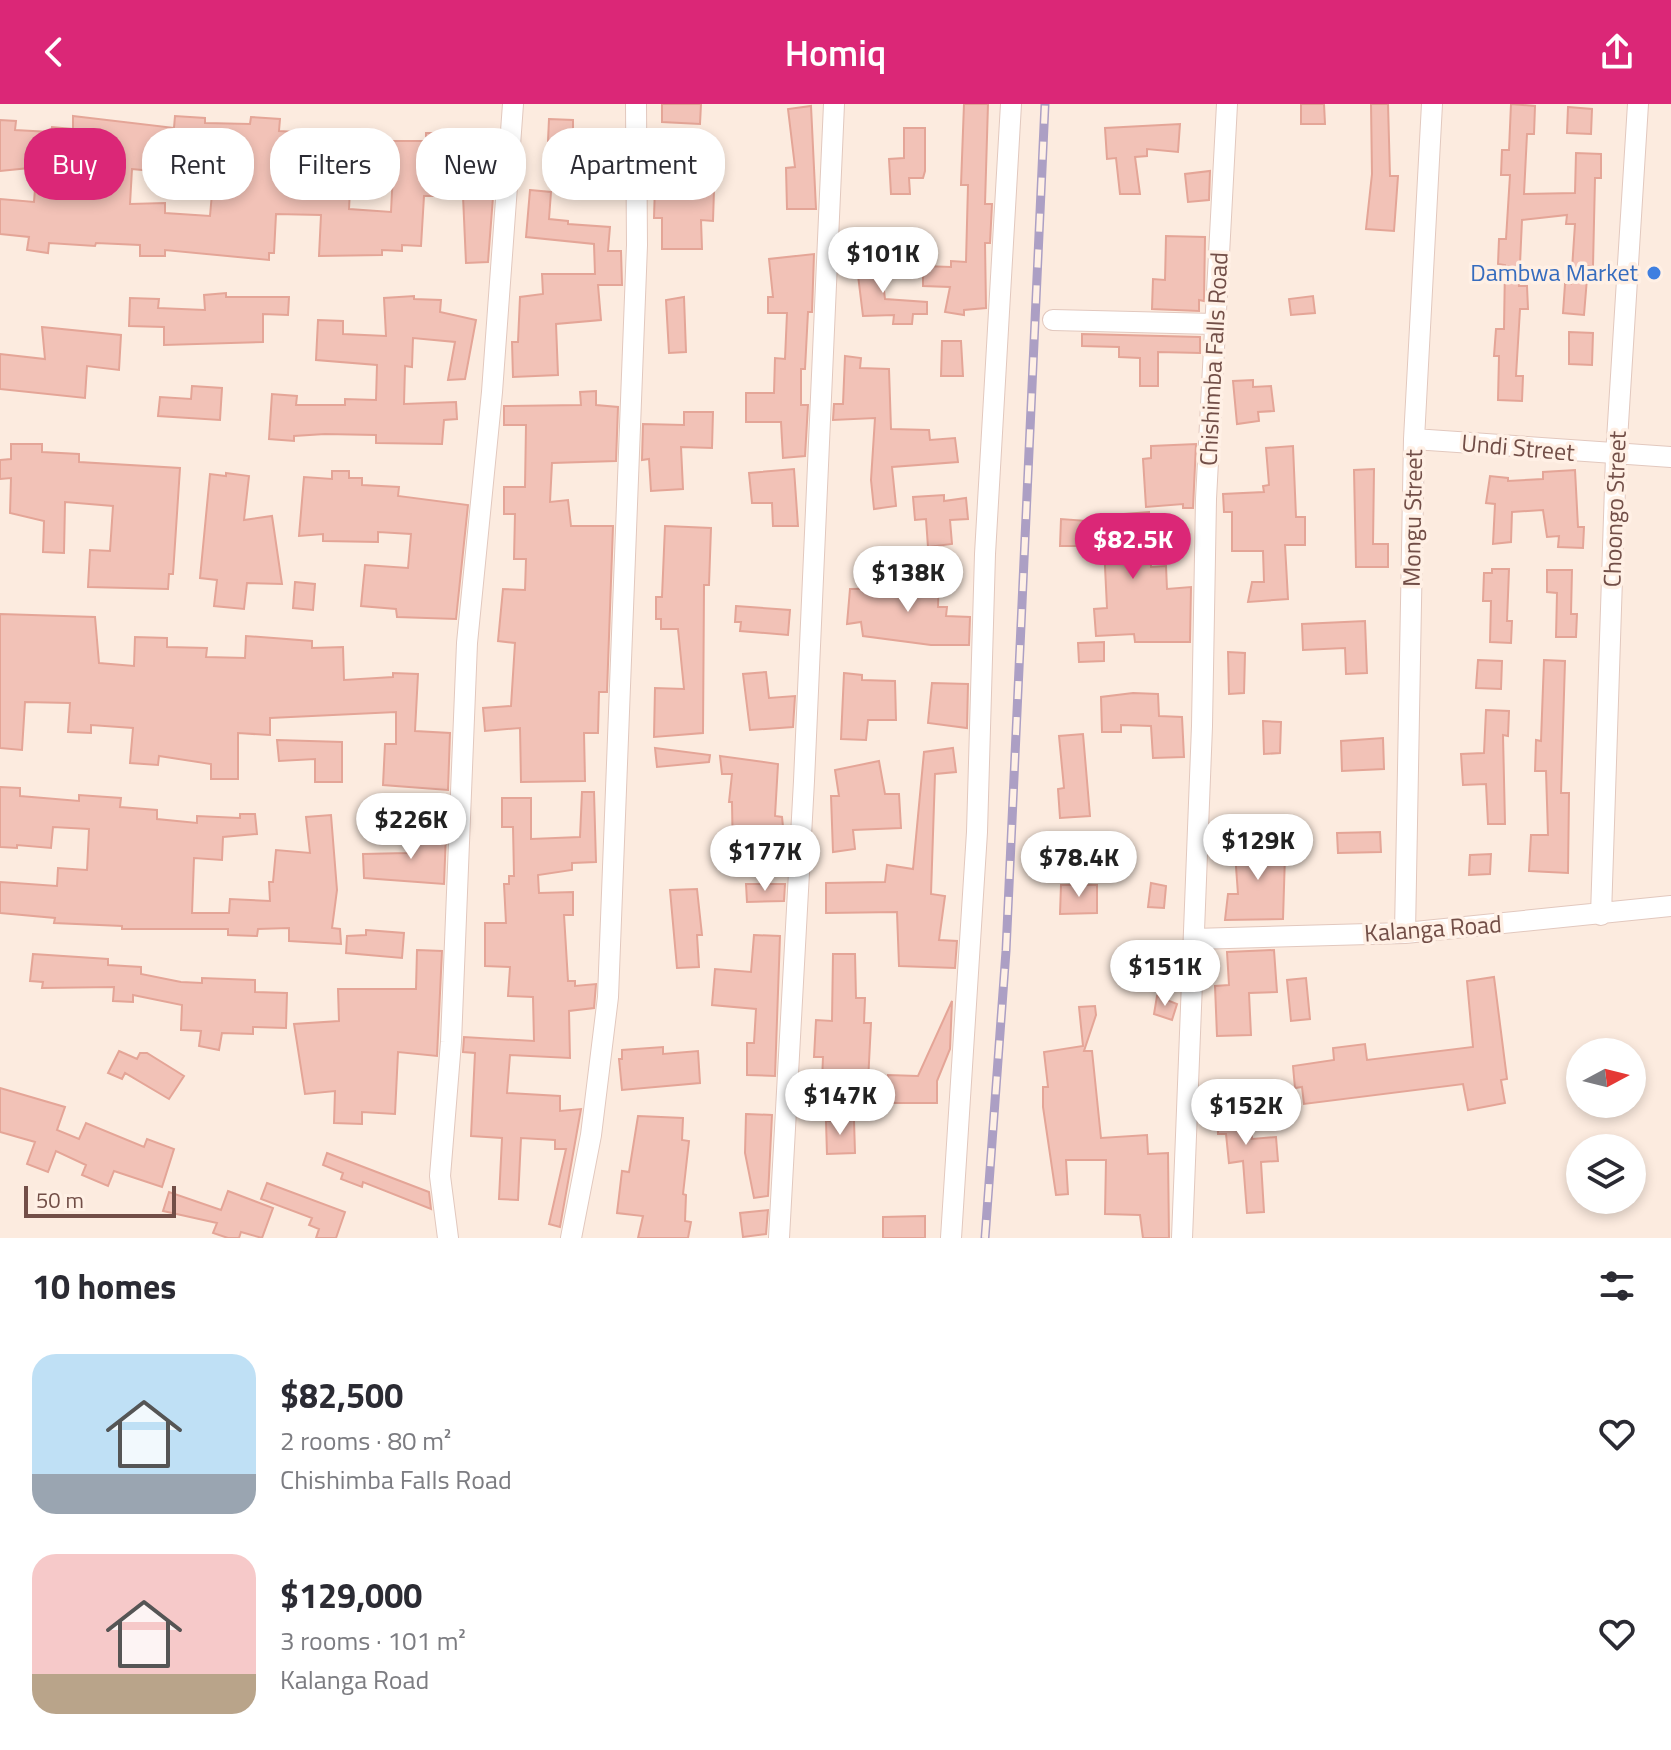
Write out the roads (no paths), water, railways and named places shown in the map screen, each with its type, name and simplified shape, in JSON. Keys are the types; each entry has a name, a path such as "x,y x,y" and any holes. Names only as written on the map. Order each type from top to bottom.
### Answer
{"street":[{"path":"448,1238 440,1176 451,1042 467,643 492,392 513,104"},
{"path":"571,1238 591,1135 608,997 637,245 636,104"},
{"path":"779,1238 805,766 834,104"},
{"path":"951,1238 977,832 985,554 1011,104"},
{"name":"Chishimba Falls Road","path":"1182,1238 1214,324 1227,104"},
{"name":"Mongu Street","path":"1405,933 1414,439 1432,104"},
{"name":"Choongo Street","path":"1601,915 1616,456 1638,104"},
{"path":"1053,320 1214,324"},
{"name":"Undi Street","path":"1414,439 1616,456 1671,457"},
{"name":"Kalanga Road","path":"1194,939 1405,933 1671,906"}],"railway":[{"path":"985,1238 1006,951 1045,104"}],"place":[{"name":"Dambwa Market","path":"1654,273"}]}
